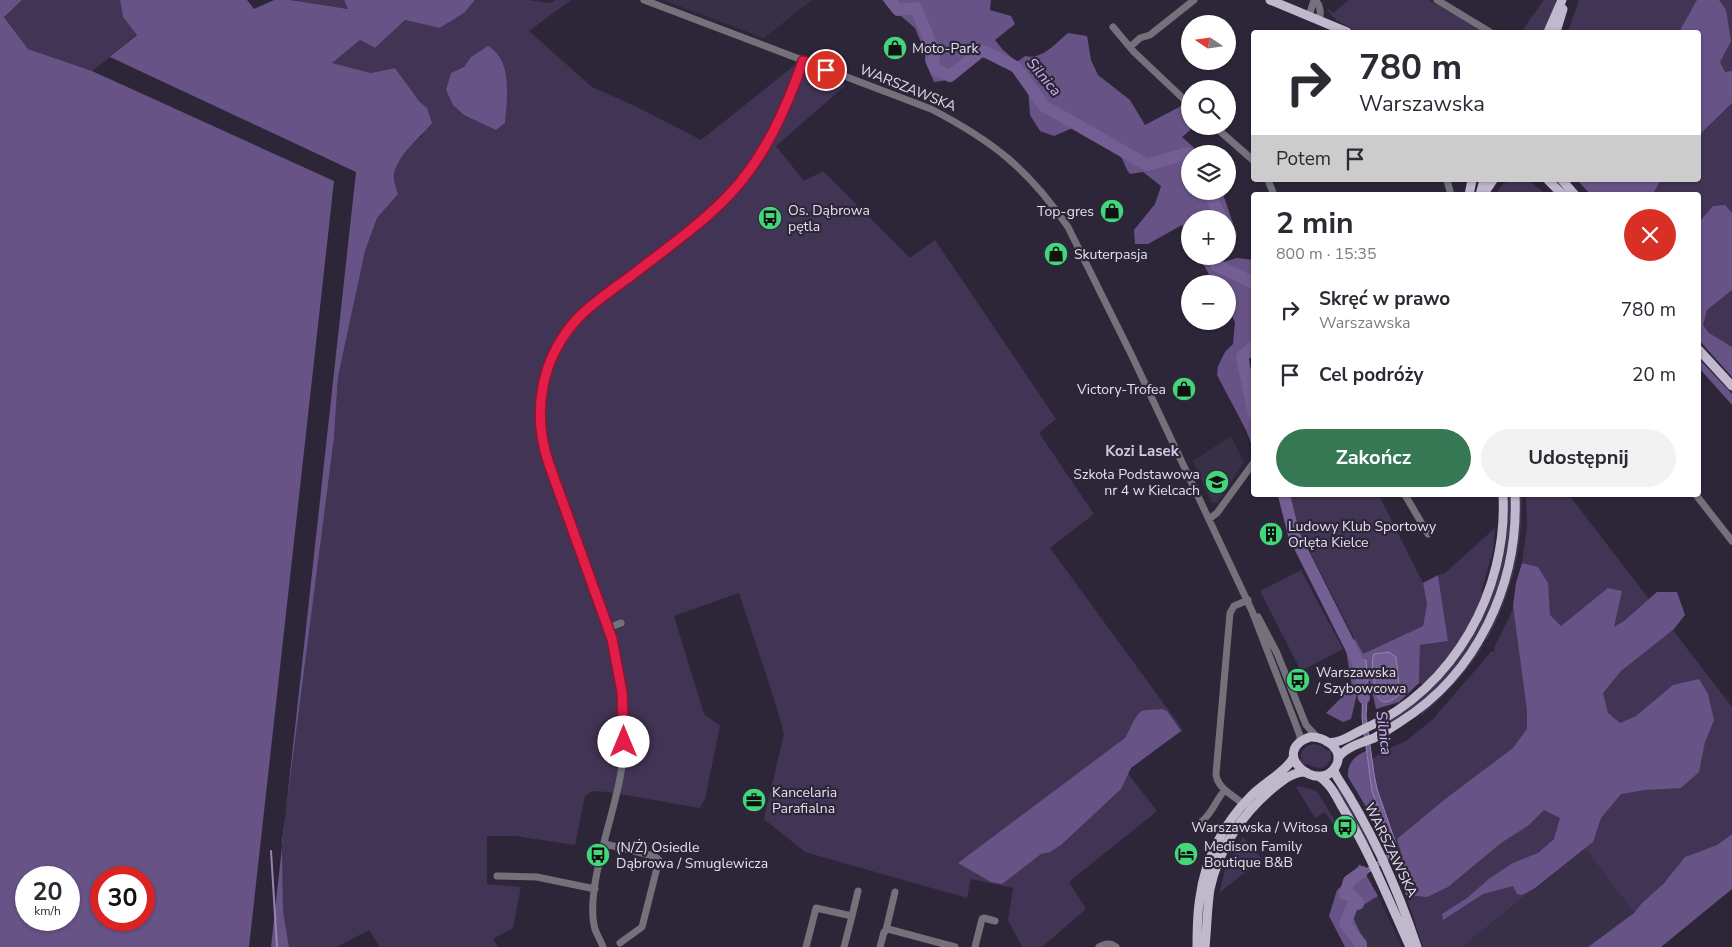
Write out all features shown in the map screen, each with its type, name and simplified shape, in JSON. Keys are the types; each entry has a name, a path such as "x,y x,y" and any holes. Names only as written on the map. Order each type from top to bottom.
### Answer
{"main road":[{"path":"1270,0 1318,20 1336,30"},
{"path":"1549,30 1563,0"},
{"path":"1556,30 1563,0"},
{"path":"1550,182 1560,192"},
{"path":"1564,182 1572,192"},
{"path":"1701,352 1732,386"},
{"path":"1327,742 1334,742 1372,725 1408,702 1436,677 1461,646 1475,623 1486,599 1499,556 1503,521 1503,497"},
{"path":"1293,758 1298,768 1306,772 1318,776 1327,774 1344,752 1374,738 1405,720 1433,697 1459,669 1480,639 1495,610 1508,571 1514,538 1515,497"},
{"path":"1196,947 1199,898 1204,873 1208,861 1227,826 1243,804 1261,786 1289,765 1296,747 1300,742 1310,737 1317,737 1335,748 1336,763"},
{"name":"WARSZAWSKA","path":"1336,763 1334,771 1337,778 1362,819 1389,872 1417,947"},
{"path":"1205,947 1210,890 1219,861 1233,833 1265,795 1294,774 1306,772"},
{"name":"WARSZAWSKA","path":"1318,776 1328,784 1353,824 1410,947"}],"street":[{"name":"WARSZAWSKA","path":"644,0 931,109 961,124 990,143 1027,175 1056,210 1080,248 1248,600 1294,719 1300,736 1300,742"},
{"path":"1130,47 1140,38 1150,35 1194,0"},
{"path":"1309,16 1314,0"},
{"path":"1314,0 1317,2 1320,12 1318,20"},
{"path":"1437,0 1487,30"},
{"path":"1113,27 1130,47 1181,96"},
{"path":"603,947 595,930 593,910 595,889 622,770 624,742 622,692 616,655 608,628 543,445 540,425 542,387 547,369 559,344 581,315 706,217 738,185 760,154 778,121 803,61"},
{"path":"1224,135 1251,158"},
{"path":"1209,519 1217,513 1251,466"},
{"path":"1406,497 1428,534"},
{"path":"1698,497 1732,541"},
{"path":"1243,804 1225,790 1219,783 1216,774 1229,620 1232,607 1248,600"},
{"name":"WARSZAWSKA","path":"1252,611 1259,618 1272,642 1306,725 1317,737"},
{"path":"608,628 620,623"},
{"path":"1200,823 1211,814 1218,799 1225,790"},
{"path":"605,844 654,856 659,860 642,928 620,943"},
{"path":"497,876 537,877 595,889"},
{"path":"844,947 858,891"},
{"path":"880,947 895,892"},
{"path":"806,947 816,908 852,916"},
{"path":"975,947 982,919 995,921"},
{"path":"886,930 955,947"},
{"path":"1099,947 1106,944 1112,944 1116,947"}],"shaded area":[{"path":"0,0 22,0 4,17 28,49 92,71 334,181 249,947 0,947"},
{"path":"22,0 120,0 123,17 137,34 92,71 28,49 4,16"},
{"path":"120,0 247,0 254,9 274,0 290,0 348,9 344,0 475,0 464,13 440,28 405,20 375,48 360,40 332,63 371,73 395,68 419,101 427,108 432,123 400,160 394,176 398,194 377,218 365,251 338,377 334,438 285,815 356,172 110,57 92,71 137,35 123,17"},
{"path":"290,0 344,0 349,9"},
{"path":"475,0 528,0 551,3 556,0 571,0 529,31 592,87 635,106 701,140 795,65 846,85 776,146 804,181 823,171 910,258 935,240 1056,419 1039,433 1094,514 1050,548 1183,730 1125,770 1157,811 1069,882 1086,909 1042,947 1022,947 1008,920 1013,888 971,879 967,898 805,852 764,819 784,734 739,593 674,616 704,714 720,726 705,799 700,808 608,792 592,791 585,796 575,845 515,836 487,836 487,884 521,887 513,928 493,939 498,947 380,947 369,930 337,947 289,947 283,911 282,842 334,438 338,377 365,251 377,218 398,194 394,179 395,169 413,143 422,136 427,108 419,101 395,68 371,73 331,63 360,40 375,48 405,20 441,28 464,13"},
{"path":"663,0 812,0 764,38"},
{"path":"882,0 991,0 990,10 1011,16 1015,24 995,40 1017,62 1025,56 1037,56 1043,53 1068,33 1087,36 1091,60 1098,75 1130,100 1145,125 1181,106 1181,135 1184,135 1182,137 1191,145 1181,145 1181,200 1225,200 1228,210 1181,210 1181,226 1148,244 1135,244 1134,230 1155,204 1161,186 1143,172 1130,174 1118,153 1075,127 1054,136 1040,131 1030,115 1028,88 1015,67 982,53 961,73 949,79 934,82 925,61 925,52 915,28"},
{"path":"1349,0 1429,0 1481,30 1354,30 1336,20 1327,10 1329,9 1333,13"},
{"path":"1544,0 1557,0 1546,30 1522,30"},
{"path":"1579,0 1732,0 1732,377 1701,342 1701,192 1588,192 1579,182 1701,182 1701,30 1569,30"},
{"path":"1697,0 1719,0 1726,10 1731,41 1720,62 1725,72 1732,71 1732,103 1701,133 1701,30 1680,30"},
{"path":"488,46 496,52 501,61 507,81 505,123 496,130 464,115 453,105 446,90 451,73 464,67 471,57"},
{"path":"1506,182 1531,182 1543,192 1497,192"},
{"path":"1579,182 1660,182 1654,192 1588,192"},
{"path":"1725,205 1732,213 1732,290 1707,310 1703,325 1709,333 1732,347 1732,377 1701,342 1701,220 1713,206"},
{"path":"1236,258 1251,260 1251,355 1249,357 1251,368 1251,443 1217,375 1218,366 1225,352 1233,344 1234,330 1236,330 1236,275 1209,275 1204,265 1236,265"},
{"path":"1701,361 1732,394 1732,405 1701,370"},
{"name":"Szkoła Podstawowa nr 4 w Kielcach","path":"1231,436 1244,462 1217,503 1212,503 1193,461"},
{"path":"1290,497 1380,497 1423,583 1427,604 1423,626 1363,655 1297,527"},
{"path":"1507,497 1512,497 1510,539 1497,593 1484,625 1471,647 1445,680 1417,706 1378,731 1378,726 1387,721 1472,636 1495,585 1500,568 1504,550"},
{"path":"1519,497 1522,497 1518,552 1510,587 1487,640 1485,638 1501,604 1512,569 1519,514"},
{"path":"1526,497 1571,497 1732,707 1732,834 1717,845 1685,857 1664,883 1634,913 1585,848 1462,947 1423,947 1392,858 1396,850 1395,841 1377,789 1371,760 1384,751 1406,741 1433,719 1491,652 1495,651 1494,648 1514,607 1516,583 1522,563 1527,526"},
{"path":"1495,528 1493,551 1481,592 1485,593 1464,635 1449,656 1423,685 1419,683 1420,645 1448,641 1438,575 1445,573"},
{"path":"1522,563 1538,567 1548,583 1550,615 1561,626 1608,588 1622,591 1614,627 1624,621 1657,592 1677,592 1685,615 1674,629 1621,671 1603,693 1608,713 1620,723 1636,716 1673,685 1699,679 1708,694 1714,720 1705,742 1699,772 1681,788 1645,790 1621,794 1601,818 1593,842 1535,888 1522,895 1517,894 1513,886 1483,894 1443,920 1442,914 1467,898 1490,878 1513,863 1538,853 1554,839 1560,818 1544,810 1529,825 1501,843 1448,887 1427,897 1406,895 1403,886 1403,859 1397,839 1444,800 1513,748 1527,729 1527,710 1513,606 1516,583"},
{"path":"1301,570 1343,649 1301,671 1260,591"},
{"path":"1438,575 1448,641 1420,645 1419,683 1399,702 1376,709 1370,681 1360,681 1351,719 1343,722 1326,713 1352,687 1345,644 1355,639 1363,654 1423,626 1427,604 1423,583"},
{"path":"1481,644 1484,644 1464,673 1421,716 1422,711 1473,657"},
{"path":"1389,652 1396,657 1400,694 1384,702 1380,700 1376,692 1373,660 1374,654"},
{"path":"1366,660 1368,683 1366,716 1374,774 1377,789 1395,841 1395,853 1351,883 1349,880 1386,856 1392,846 1388,830 1384,825 1372,791 1362,718 1363,677 1361,661"},
{"path":"1162,709 1167,711 1181,731 1131,768 1121,789 1061,845 1050,852 1041,854 1002,884 991,882 958,863 1125,738 1140,712"},
{"path":"1313,744 1320,745 1326,750 1331,750 1331,760 1325,767 1318,768 1302,764 1302,751"},
{"path":"1366,751 1372,791 1385,827 1389,845 1386,847 1374,820 1348,777 1352,761"},
{"path":"1299,786 1317,791 1346,840 1338,832 1325,812 1315,818 1296,787"},
{"path":"1339,787 1363,828 1374,853 1371,854 1335,790"},
{"path":"1732,834 1732,889 1661,947 1588,947 1634,913 1664,883 1685,857 1717,845"},
{"path":"1243,837 1262,859 1219,893 1226,867"},
{"path":"282,846 283,911 289,947 271,947"},
{"path":"1586,848 1634,913 1588,947 1462,947"},
{"path":"1360,864 1378,896 1351,913 1367,947 1345,947 1329,916 1337,890"},
{"path":"1378,896 1402,947 1367,947 1351,913"}],"waterway":[{"name":"Silnica","path":"890,0 898,10 916,8 935,53 932,62 936,70 950,76 981,51 986,52 1016,67 1044,106 1147,165 1181,155"},
{"name":"Silnica","path":"1212,200 1218,210"},
{"name":"Silnica","path":"1216,265 1251,282"},
{"name":"Silnica","path":"1251,349 1242,357 1251,400"},
{"name":"Silnica","path":"1284,497 1294,535 1358,662 1364,698"},
{"path":"271,851 277,947"},
{"name":"Silnica","path":"1361,947 1361,944 1345,924 1353,904 1358,904 1358,902 1349,894 1345,894 1349,881 1362,872"}],"place":[{"name":"Moto-Park","path":"895,48"},
{"name":"Top-gres","path":"1112,211"},
{"name":"Os. Dąbrowa pętla","path":"770,218"},
{"name":"Skuterpasja","path":"1056,254"},
{"name":"Victory-Trofea","path":"1184,389"},
{"name":"Szkoła Podstawowa nr 4 w Kielcach","path":"1217,482"},
{"name":"Ludowy Klub Sportowy Orlęta Kielce","path":"1271,534"},
{"name":"Warszawska / Szybowcowa","path":"1298,680"},
{"name":"Kancelaria Parafialna","path":"754,800"},
{"name":"Warszawska / Witosa","path":"1345,827"},
{"name":"Medison Family Boutique B&B","path":"1186,854"},
{"name":"(N/Ż) Osiedle Dąbrowa / Smuglewicza","path":"598,855"}],"district":[{"name":"Kozi Lasek","path":"1142,451"}],"route":[{"path":"624,742 622,692 612,639 544,451 540,425 540,406 542,387 547,369 559,344 573,323 581,315 706,217 738,185 768,141 784,109 803,61 826,70"}]}
